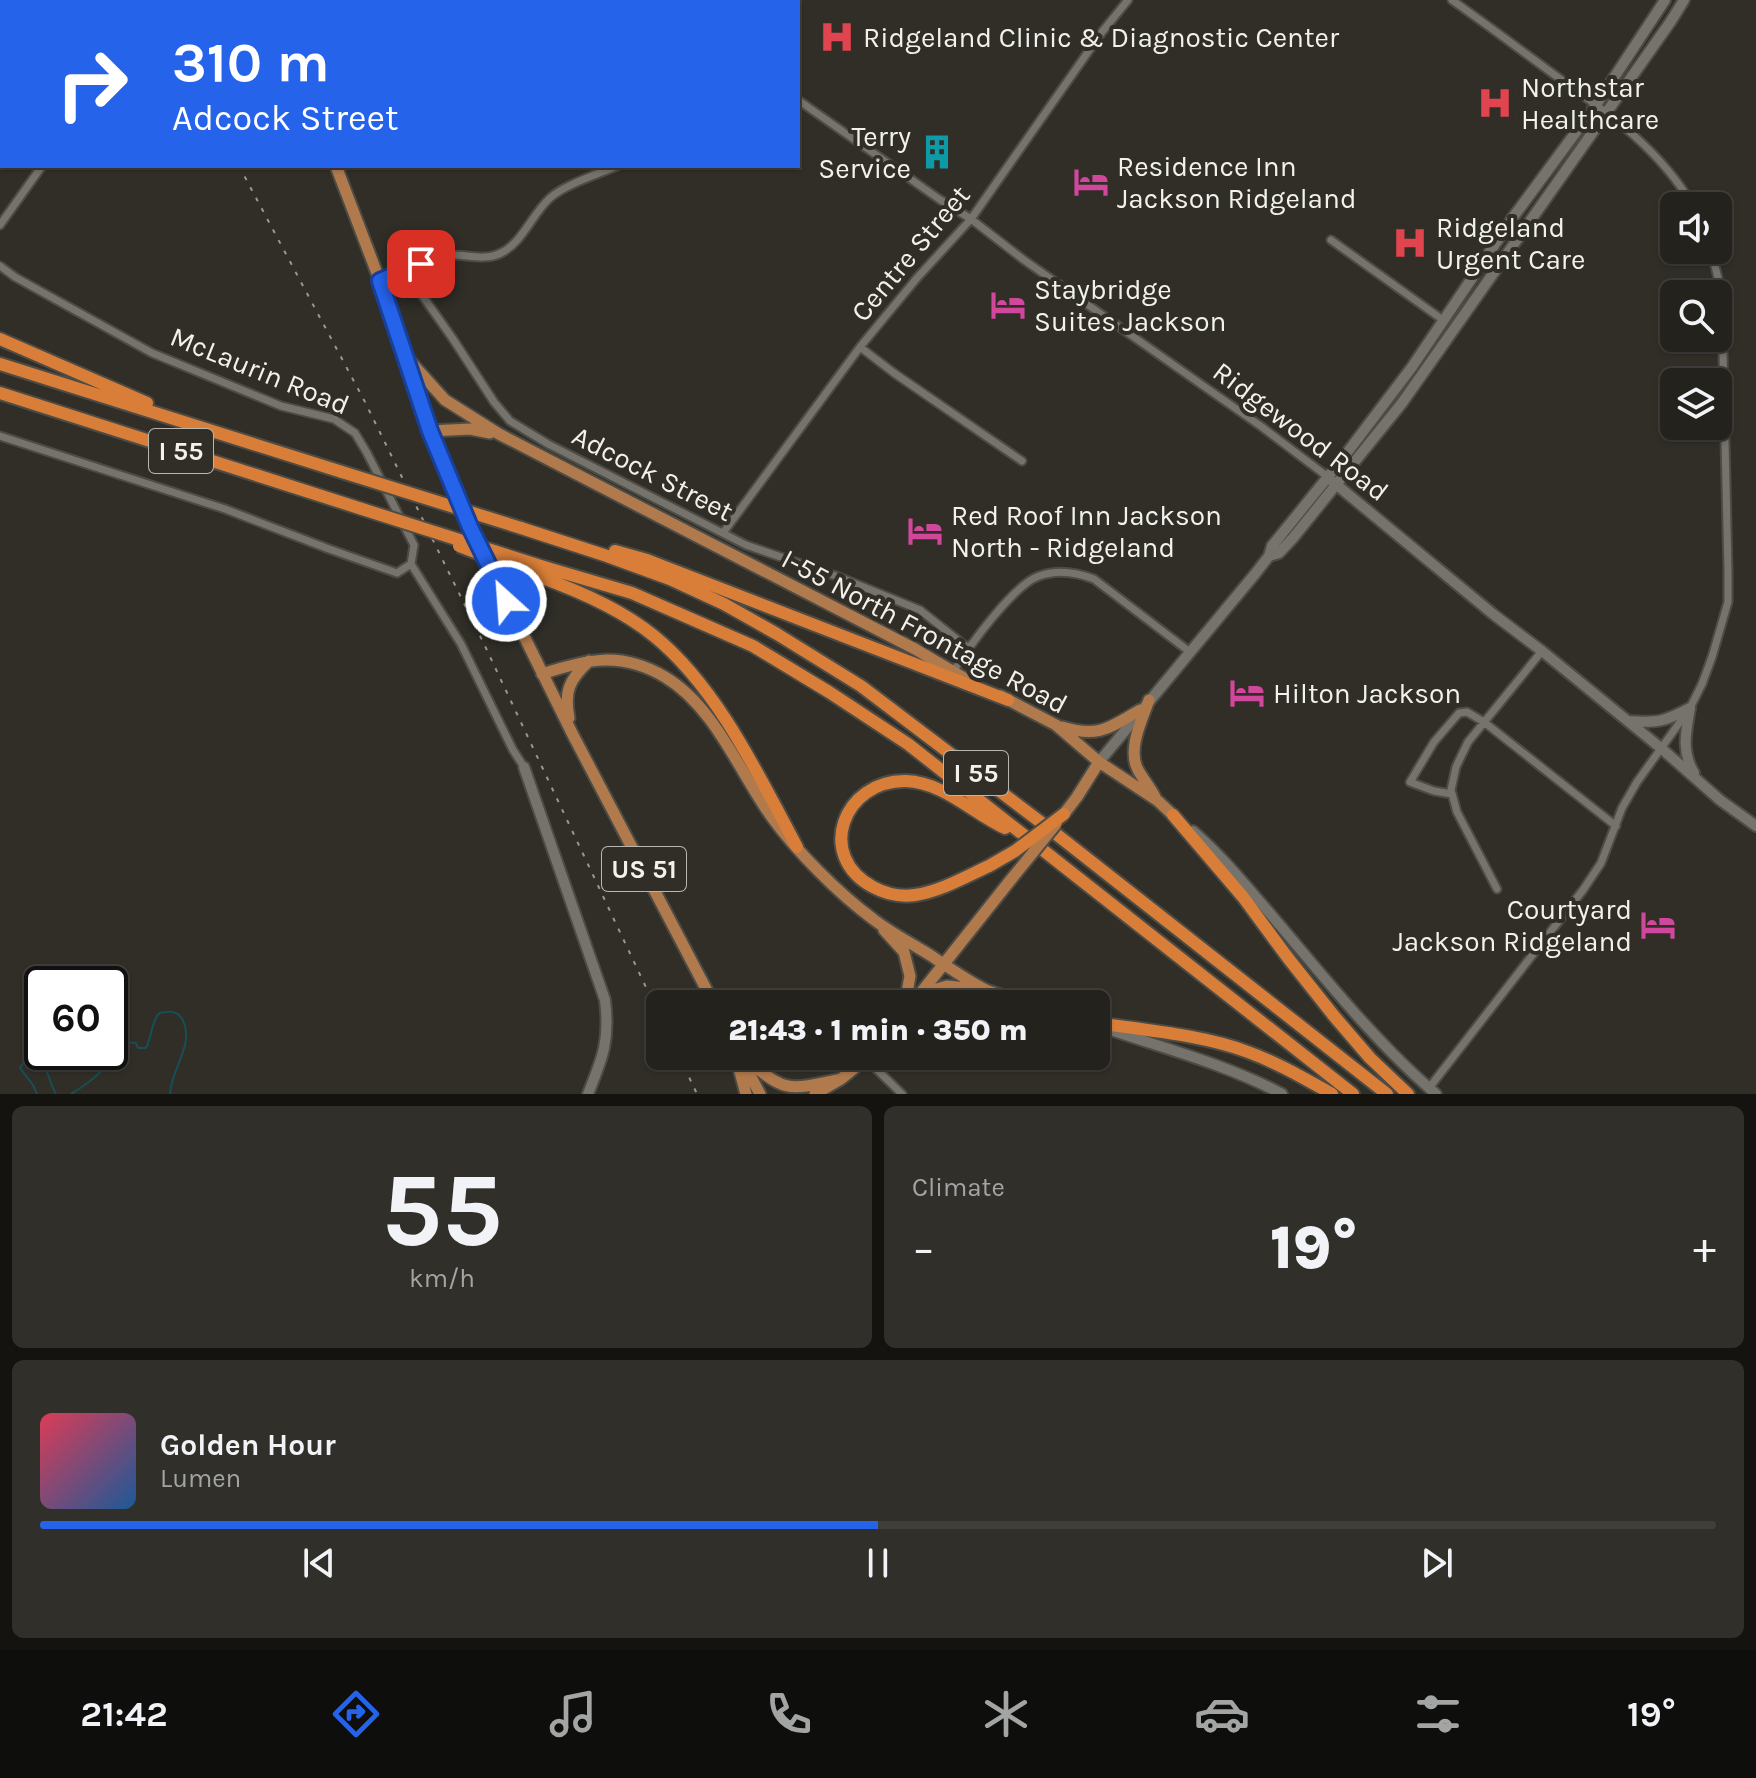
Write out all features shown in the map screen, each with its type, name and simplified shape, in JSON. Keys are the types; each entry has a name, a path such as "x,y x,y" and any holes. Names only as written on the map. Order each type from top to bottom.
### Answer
{"highway":[{"path":"0,339 198,426"},
{"name":"I 55","path":"0,364 607,556 670,579 724,604 861,686 1051,830 1387,1094"},
{"name":"I 55","path":"0,393 409,523 474,553 632,593 753,646 908,744 1353,1094"},
{"path":"525,529 647,560 1008,700"},
{"path":"542,572 608,606 651,633 675,654 702,685 736,737 797,847"},
{"path":"1024,837 928,785 908,781 870,789 857,799 847,813 841,830 847,865 857,877 879,890 912,896 938,890 989,866 1015,851 1064,814"},
{"path":"1173,815 1243,897 1334,1016 1370,1058 1408,1094"},
{"path":"1110,1026 1193,1038 1247,1051 1332,1094"}],"main road":[{"name":"US 51","path":"337,168 380,281 430,431 470,527 573,735 707,990"},
{"name":"I-55 North Frontage Road","path":"404,353 445,400 499,434 1056,725 1099,762 1158,801 1173,815"},
{"path":"430,431 470,429 499,434"},
{"path":"542,674 579,662 608,659 633,664 664,677 686,693 705,713 771,817 823,875 875,921 904,952 910,976 908,990"},
{"path":"573,735 567,705 568,687 577,672 589,661"},
{"path":"1149,700 1135,744 1134,759 1158,801"},
{"path":"1056,725 1091,733 1140,710"},
{"path":"923,990 1064,814 1099,762"},
{"path":"875,921 988,990"},
{"path":"934,990 947,986 985,990"},
{"path":"742,1070 746,1094"},
{"path":"747,1070 760,1094"},
{"path":"759,1070 776,1083 790,1087 841,1079"},
{"path":"827,1094 852,1070"},
{"path":"815,1094 841,1079"}],"street":[{"name":"Centre Street","path":"723,533 860,347 971,219 1102,32 1128,0"},
{"path":"1452,0 1606,113 1661,160 1685,192"},
{"path":"1099,762 1269,556 1279,553 1412,367 1514,216 1596,105 1665,0"},
{"path":"1332,481 1402,403 1684,0"},
{"name":"Ridgewood Road","path":"800,101 1262,427 1756,826"},
{"path":"0,225 41,168"},
{"path":"380,281 437,256 499,254 516,241 553,195 613,168"},
{"path":"1331,240 1443,320"},
{"path":"1432,1091 1601,863 1622,808 1690,708 1712,657 1728,602 1722,309 1714,264"},
{"name":"McLaurin Road","path":"0,266 152,353 281,406 334,419 355,433 414,545 411,564"},
{"name":"Adcock Street","path":"405,271 510,421 588,465 746,545 839,577 920,610 968,648"},
{"path":"860,347 1022,461"},
{"path":"0,436 225,509 397,573 411,564 461,644 524,767 605,1000 607,1040 588,1094"},
{"path":"953,672 968,648 1027,583 1039,576 1067,572 1094,579 1190,652"},
{"path":"1497,889 1457,812 1451,790 1456,767 1468,742 1542,651"},
{"path":"1628,721 1665,721 1690,708"},
{"path":"1690,708 1685,750 1699,782"},
{"path":"1452,794 1410,782 1434,742 1459,713 1467,712 1616,826"},
{"name":"I-55 North Frontage Road","path":"1173,815 1208,844 1369,1027 1432,1091"},
{"path":"1110,1029 1216,1066 1282,1094"},
{"path":"880,1070 902,1094"}],"waterway":[{"path":"71,1094 100,1073 119,1046 129,1042 136,1043 138,1048 146,1048 157,1016 173,1012 184,1022 186,1034 170,1094"},
{"path":"37,1094 20,1068 34,1056 43,1064 56,1094"}],"railway":[{"path":"240,168 365,402 484,644 647,990"},
{"path":"686,1070 697,1094"}],"place":[{"name":"Ridgeland Clinic & Diagnostic Center","path":"837,37"},
{"name":"Northstar Healthcare","path":"1495,103"},
{"name":"Terry Service","path":"937,152"},
{"name":"Residence Inn Jackson Ridgeland","path":"1091,182"},
{"name":"Ridgeland Urgent Care","path":"1410,243"},
{"name":"Staybridge Suites Jackson","path":"1008,305"},
{"name":"Red Roof Inn Jackson North - Ridgeland","path":"925,531"},
{"name":"Hilton Jackson","path":"1247,693"},
{"name":"Courtyard Jackson Ridgeland","path":"1658,925"}],"route":[{"path":"421,264 380,281 430,431 470,527 506,601"}]}
